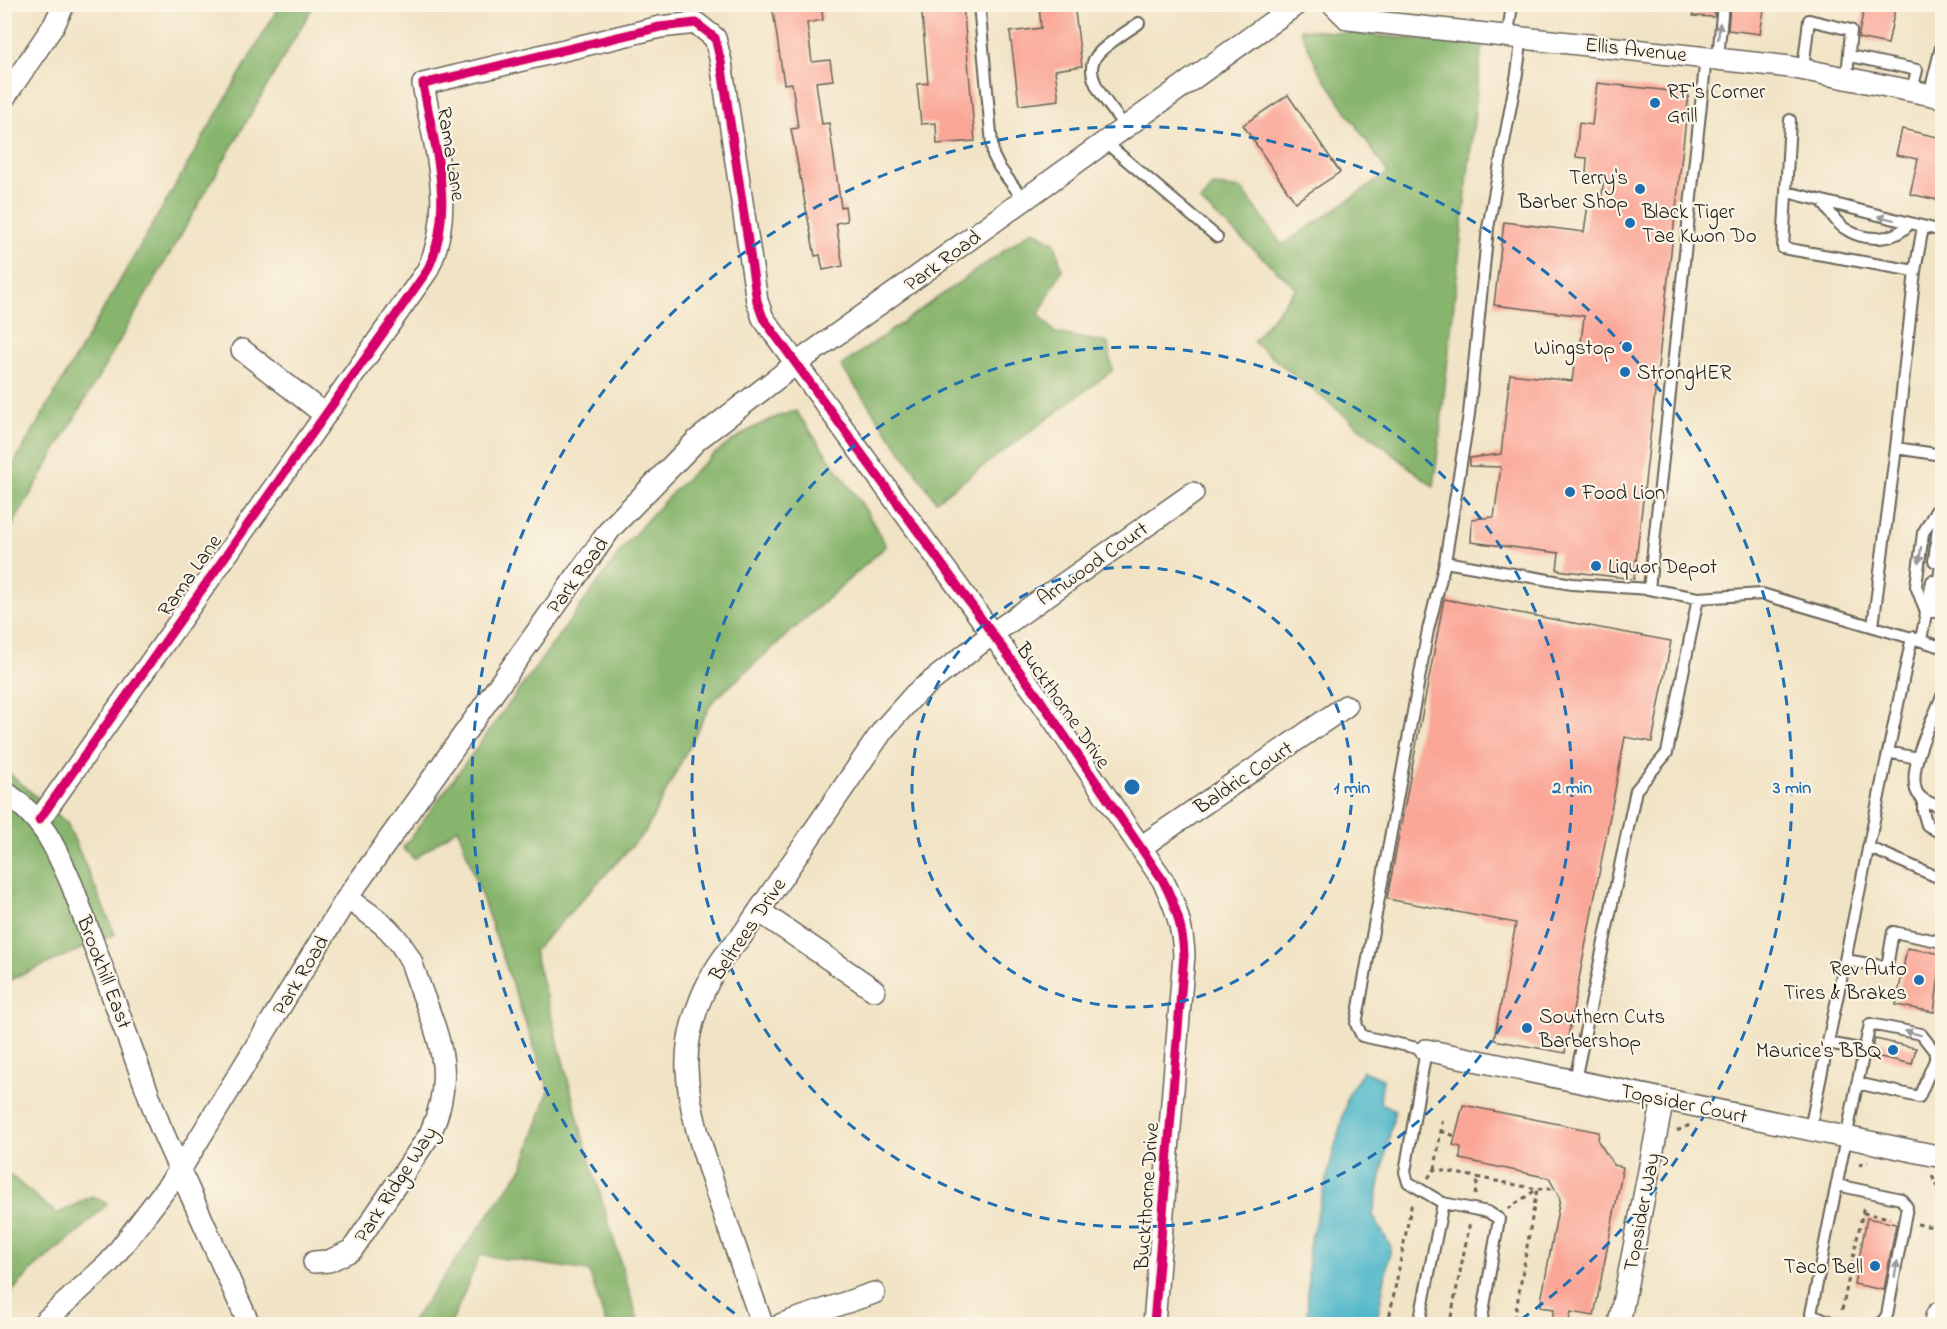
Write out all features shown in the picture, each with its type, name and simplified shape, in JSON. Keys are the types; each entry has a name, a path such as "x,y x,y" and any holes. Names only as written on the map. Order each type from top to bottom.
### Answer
{"main road":[{"path":"1941,1324 1942,1317"}],"street":[{"path":"4,98 54,25 64,4"},
{"name":"Park Road","path":"42,1324 109,1263 180,1170 347,898 611,528 697,440 797,363 1297,4"},
{"name":"Ellis Avenue","path":"1333,4 1348,19 1803,69 1928,95"},
{"name":"Rama Lane","path":"39,820 427,271 440,238 444,203 423,84 660,27 696,23 715,38 757,302 768,325 797,363"},
{"path":"242,350 324,414"},
{"name":"Buckthorne Drive","path":"797,363 992,634 1141,847 1171,896 1183,937 1184,955 1154,1324"},
{"name":"Arnwood Court","path":"992,634 1192,493"},
{"name":"Beltrees Drive","path":"762,1324 705,1156 690,1096 687,1068 689,1037 698,1008 711,978 729,949 741,937 894,717 915,694 992,634"},
{"name":"Baldric Court","path":"1141,847 1346,706"},
{"name":"Brookhill East","path":"4,790 39,820 72,885 160,1126 249,1324"},
{"name":"Park Ridge Way","path":"314,1263 329,1261 352,1250 430,1134 440,1114 446,1072 443,1054 411,961 403,946 394,932 347,898"},
{"path":"759,911 874,990"},
{"name":"Topsider Court","path":"1426,1050 1942,1157"},
{"name":"Topsider Way","path":"1619,1324 1663,1099"},
{"path":"782,1324 874,1293"}],"lane":[{"path":"979,4 993,155 1024,200"},
{"path":"1481,1324 1499,1219 1494,1214 1443,1203 1408,1182 1405,1172 1426,1050 1362,1036 1356,1024 1428,630 1445,562 1469,414 1488,228 1517,73 1512,4"},
{"path":"1649,589 1712,58 1723,4"},
{"path":"1803,69 1809,20 1851,30 1847,77"},
{"path":"1125,127 1096,84 1091,70 1095,57 1139,23"},
{"path":"1928,95 1942,43"},
{"path":"1850,56 1917,70 1928,95"},
{"path":"1790,120 1783,248 1915,271"},
{"path":"1105,142 1217,237"},
{"path":"1787,192 1942,231"},
{"path":"1824,202 1836,222 1846,230 1889,238 1901,233 1909,224"},
{"path":"1873,626 1896,448 1915,271 1923,227"},
{"path":"1896,448 1942,455"},
{"path":"1925,610 1939,580 1938,557 1942,502"},
{"path":"1925,610 1916,586 1923,534 1942,502"},
{"path":"1445,562 1572,584 1649,589 1698,598 1761,594 1942,647"},
{"path":"1810,1129 1888,752 1916,639 1937,583"},
{"path":"1925,610 1942,597"},
{"path":"1575,1080 1636,790 1667,753 1698,598"},
{"path":"1925,610 1942,613"},
{"path":"1942,696 1917,758 1916,790 1923,800 1942,807"},
{"path":"1888,752 1917,758"},
{"path":"1923,800 1923,812 1927,825 1942,834"},
{"path":"1868,847 1942,879"},
{"path":"1845,960 1887,967 1893,932 1942,942"},
{"path":"1836,1324 1811,1314 1846,1136 1857,1083 1864,1050 1870,1024 1920,1034 1935,1052 1939,1061 1919,1097 1857,1083"},
{"path":"1828,1043 1864,1050"},
{"path":"1837,1185 1886,1194 1905,1202 1907,1207 1887,1315 1881,1324"},
{"path":"1419,1324 1443,1203"}],"path":[{"path":"1435,1169 1443,1117"},
{"path":"1441,1131 1455,1136"},
{"path":"1475,1196 1478,1178"},
{"path":"1508,1209 1537,1189 1552,1189"},
{"path":"1388,1324 1412,1202"},
{"path":"1842,1310 1864,1204"},
{"path":"1450,1317 1471,1216"},
{"path":"1856,1246 1862,1247"},
{"path":"1559,1324 1560,1320"},
{"path":"1504,1324 1505,1321 1514,1322"}],"green space":[{"path":"280,5 314,5 5,538 5,479"},
{"path":"1300,29 1482,45 1434,487 1253,342 1296,288 1200,201 1213,186 1242,189 1282,245 1388,173 1318,69"},
{"path":"1033,230 1055,243 1062,270 1039,314 1055,333 1108,343 1112,371 936,501 841,366"},
{"path":"796,411 865,509 886,546 712,702 645,832 534,951 584,1141 639,1324 606,1324 589,1271 480,1255 451,1324 410,1324 523,1167 549,1090 458,828 414,859 403,848 644,523 682,483 725,446 772,419"},
{"path":"4,769 67,823 115,934 5,982"},
{"path":"5,1171 57,1214 92,1196 107,1204 77,1233 34,1268 5,1299"}],"water":[{"path":"1363,1071 1383,1079 1380,1103 1395,1110 1373,1215 1391,1247 1377,1319 1375,1324 1307,1324 1309,1246 1349,1092"}],"building":[{"path":"772,4 821,4 823,20 807,23 812,62 830,60 833,80 816,82 822,124 829,123 841,207 845,206 847,221 836,223 843,266 823,270 820,255 815,256 791,129 798,128 792,83 784,84"},
{"path":"921,4 963,4 975,141 937,144 936,123 921,124 917,84 928,83"},
{"path":"1039,4 1074,4 1082,66 1055,70 1059,100 1019,105 1010,32 1041,28"},
{"path":"1694,4 1715,4 1714,17 1693,16"},
{"path":"1730,4 1765,4 1760,34 1728,30"},
{"path":"1865,4 1896,4 1888,44 1858,38"},
{"path":"1597,83 1689,93 1634,579 1557,570 1559,553 1471,542 1472,519 1494,517 1501,467 1470,466 1470,458 1501,454 1510,374 1572,381 1576,352 1580,352 1584,316 1494,305 1504,222 1584,232 1588,205 1601,205 1604,177 1586,175 1587,158 1576,157 1579,123 1592,125"},
{"path":"1288,95 1340,172 1295,202 1243,125"},
{"path":"1902,129 1942,138 1942,201 1910,194 1918,159 1896,155"},
{"path":"1444,599 1671,641 1652,742 1625,737 1565,1053 1494,1040 1516,923 1387,899"},
{"path":"1907,948 1942,954 1934,1012 1896,1005"},
{"path":"1875,1039 1916,1048 1912,1064 1871,1055"},
{"path":"1463,1105 1599,1132 1598,1141 1614,1165 1623,1167 1594,1316 1571,1312 1569,1321 1552,1319 1554,1309 1540,1307 1560,1199 1549,1178 1460,1159 1461,1147 1453,1145"},
{"name":"Taco Bell","path":"1867,1218 1896,1224 1884,1290 1854,1284"}],"cycle path":[{"path":"39,820 427,271 436,248 441,225 442,202 437,155 423,84 660,27 696,23 715,38 721,62 757,301 763,318 1041,701 1162,879 1171,897 1180,925 1184,955 1154,1324"}],"place":[{"name":"RF's Corner Grill","path":"1655,103"},
{"name":"Terry's Barber Shop","path":"1640,189"},
{"name":"Black Tiger Tae Kwon Do","path":"1630,223"},
{"name":"Wingstop","path":"1627,347"},
{"name":"StrongHER","path":"1625,372"},
{"name":"Food Lion","path":"1570,492"},
{"name":"Liquor Depot","path":"1596,566"},
{"name":"Rev Auto Tires & Brakes","path":"1919,980"},
{"name":"Southern Cuts Barbershop","path":"1527,1028"},
{"name":"Maurice's BBQ","path":"1893,1050"},
{"name":"Taco Bell","path":"1875,1266"}]}
